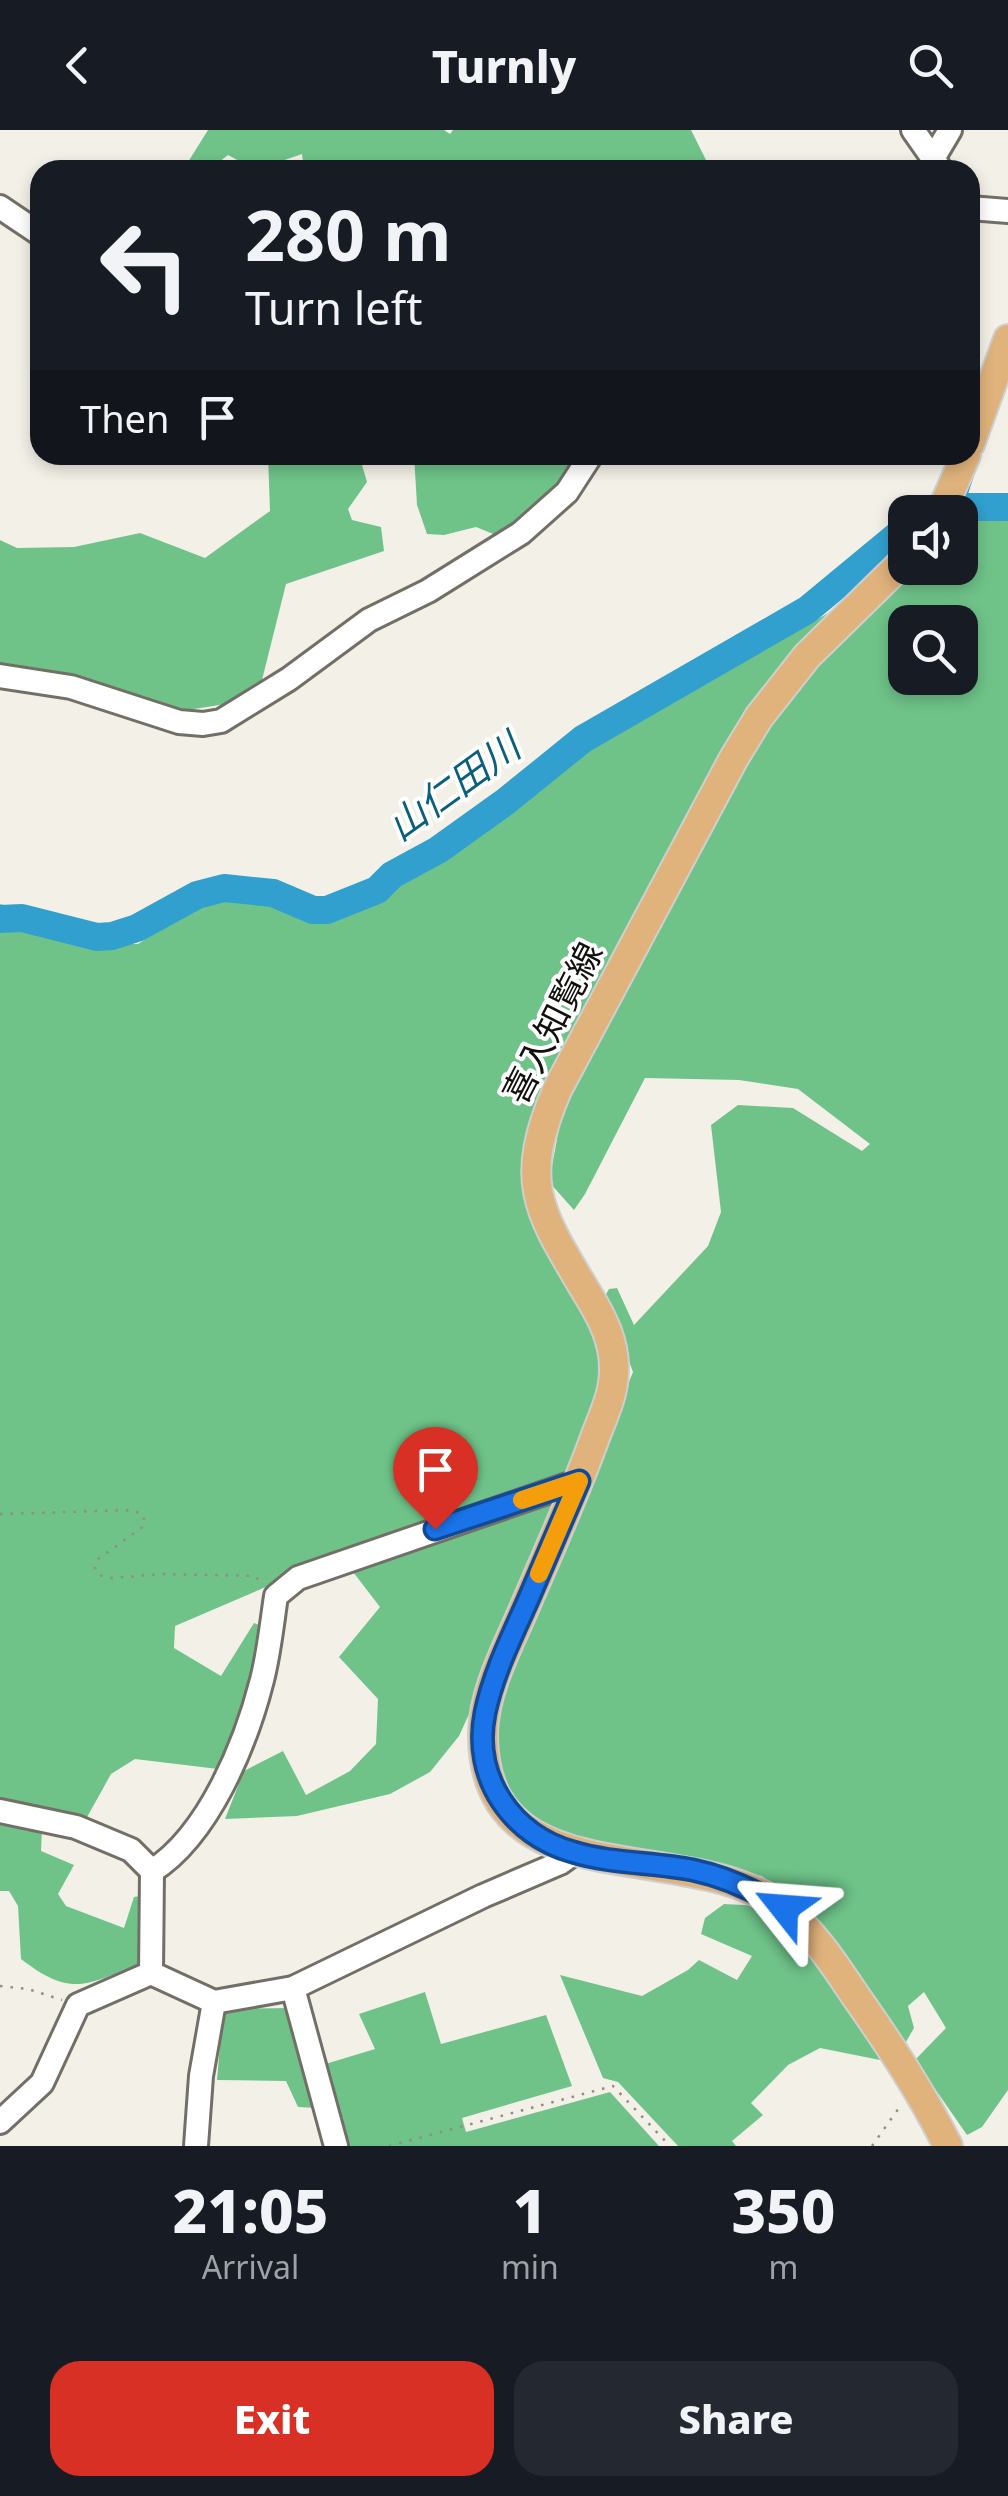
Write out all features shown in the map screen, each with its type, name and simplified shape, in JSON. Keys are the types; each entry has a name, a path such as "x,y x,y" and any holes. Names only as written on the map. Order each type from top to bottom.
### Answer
{"main road":[{"path":"980,417 1008,340"},
{"path":"948,495 962,465"},
{"name":"喜入知覧線","path":"888,576 806,656 760,717 575,1055 542,1124 534,1174 539,1202 551,1232 606,1327 614,1371 610,1396 579,1481 499,1668 485,1714 484,1732 486,1768 501,1803 514,1819 542,1840 574,1853 694,1870 759,1893 784,1908 825,1951 916,2083 948,2146"}],"street":[{"path":"913,130 935,160"},
{"path":"939,160 950,130"},
{"path":"0,207 30,227"},
{"path":"980,209 1008,211"},
{"path":"0,676 72,687 179,722 203,724 221,720 289,679 369,620 428,591 521,534 567,492 585,465"},
{"path":"152,1871 166,1862 206,1815 232,1767 262,1680 276,1596 298,1578 579,1481"},
{"path":"0,1811 76,1826 131,1850 152,1871 151,1973"},
{"path":"0,2122 42,2083 78,2005 151,1973 214,2002 294,1988 504,1886 560,1864 574,1853"},
{"path":"294,1988 336,2146"},
{"path":"196,2146 201,2076 214,2002"}],"path":[{"path":"0,1514 119,1509 141,1512 146,1520 144,1526 98,1559 95,1568 99,1575 255,1576 276,1596"},
{"path":"0,1986 28,1989 78,2005"},
{"path":"872,2146 916,2083"},
{"path":"389,2146 613,2086 670,2146"}],"green space":[{"path":"208,130 444,130 450,134 453,130 691,130 706,160 303,160 302,154 285,160 237,160 228,155 222,160 189,160"},
{"path":"268,465 362,465 367,482 348,509 352,520 381,527 384,551 286,584 261,684 238,702 188,710 151,705 0,666 0,540 17,548 74,547 140,533 205,558 270,511"},
{"path":"415,465 576,465 558,493 503,538 476,527 444,535 427,534 417,505"},
{"path":"978,511 1008,518 1008,2090 982,2127 967,2135 915,2060 946,2028 924,1992 908,2006 914,2028 903,2047 819,1924 762,1876 580,1843 545,1829 518,1805 500,1772 494,1720 511,1665 633,1372 605,1296 609,1289 617,1288 634,1325 708,1246 721,1212 711,1125 738,1105 793,1108 862,1151 870,1144 798,1089 739,1080 645,1078 574,1210 549,1182 567,1086 528,1141 600,1338 606,1383 525,1592 459,1736 430,1772 390,1794 297,1816 225,1819 244,1771 283,1751 306,1795 350,1771 376,1744 378,1699 339,1657 380,1607 340,1555 175,1626 174,1648 221,1676 254,1623 266,1628 258,1675 225,1762 218,1769 135,1759 111,1774 86,1819 0,1798 0,904 82,923 120,944 138,944 213,895 255,895 320,919 328,917 382,897 581,753 888,579 888,585 978,585"},
{"path":"0,1818 42,1829 41,1851 74,1865 58,1894 66,1906 124,1928 134,1897 145,1895 147,1961 96,1981 70,1984 55,1980 21,1959 18,1906 9,1891 0,1891"},
{"path":"724,1904 759,1907 777,1918 811,1955 885,2061 820,2048 788,2065 751,2103 763,2115 732,2141 736,2146 678,2146 618,2082 603,2078 560,1975 642,1996 699,1960 737,1980 752,1956 701,1934 705,1918"},
{"path":"425,1992 441,2044 546,2015 572,2086 462,2118 466,2132 610,2092 659,2146 348,2146 322,2065 375,2049 359,2014"},
{"path":"290,2008 318,2108 298,2107 286,2081 217,2080 223,2009"}],"waterway":[{"path":"965,495 971,477"},
{"name":"山仁田川","path":"978,507 1008,507"},
{"name":"山仁田川","path":"0,919 22,918 97,937 112,936 137,928 197,895 224,888 273,893 313,910 327,910 377,890 392,875 438,850 505,802 583,739 807,610 888,543"}],"slow traffic":[{"path":"522,1500 579,1481 539,1574"}],"route":[{"path":"435,1529 579,1481 499,1668 485,1714 484,1750 492,1787 514,1819 542,1840 574,1853 694,1870 759,1893 784,1908"}]}
